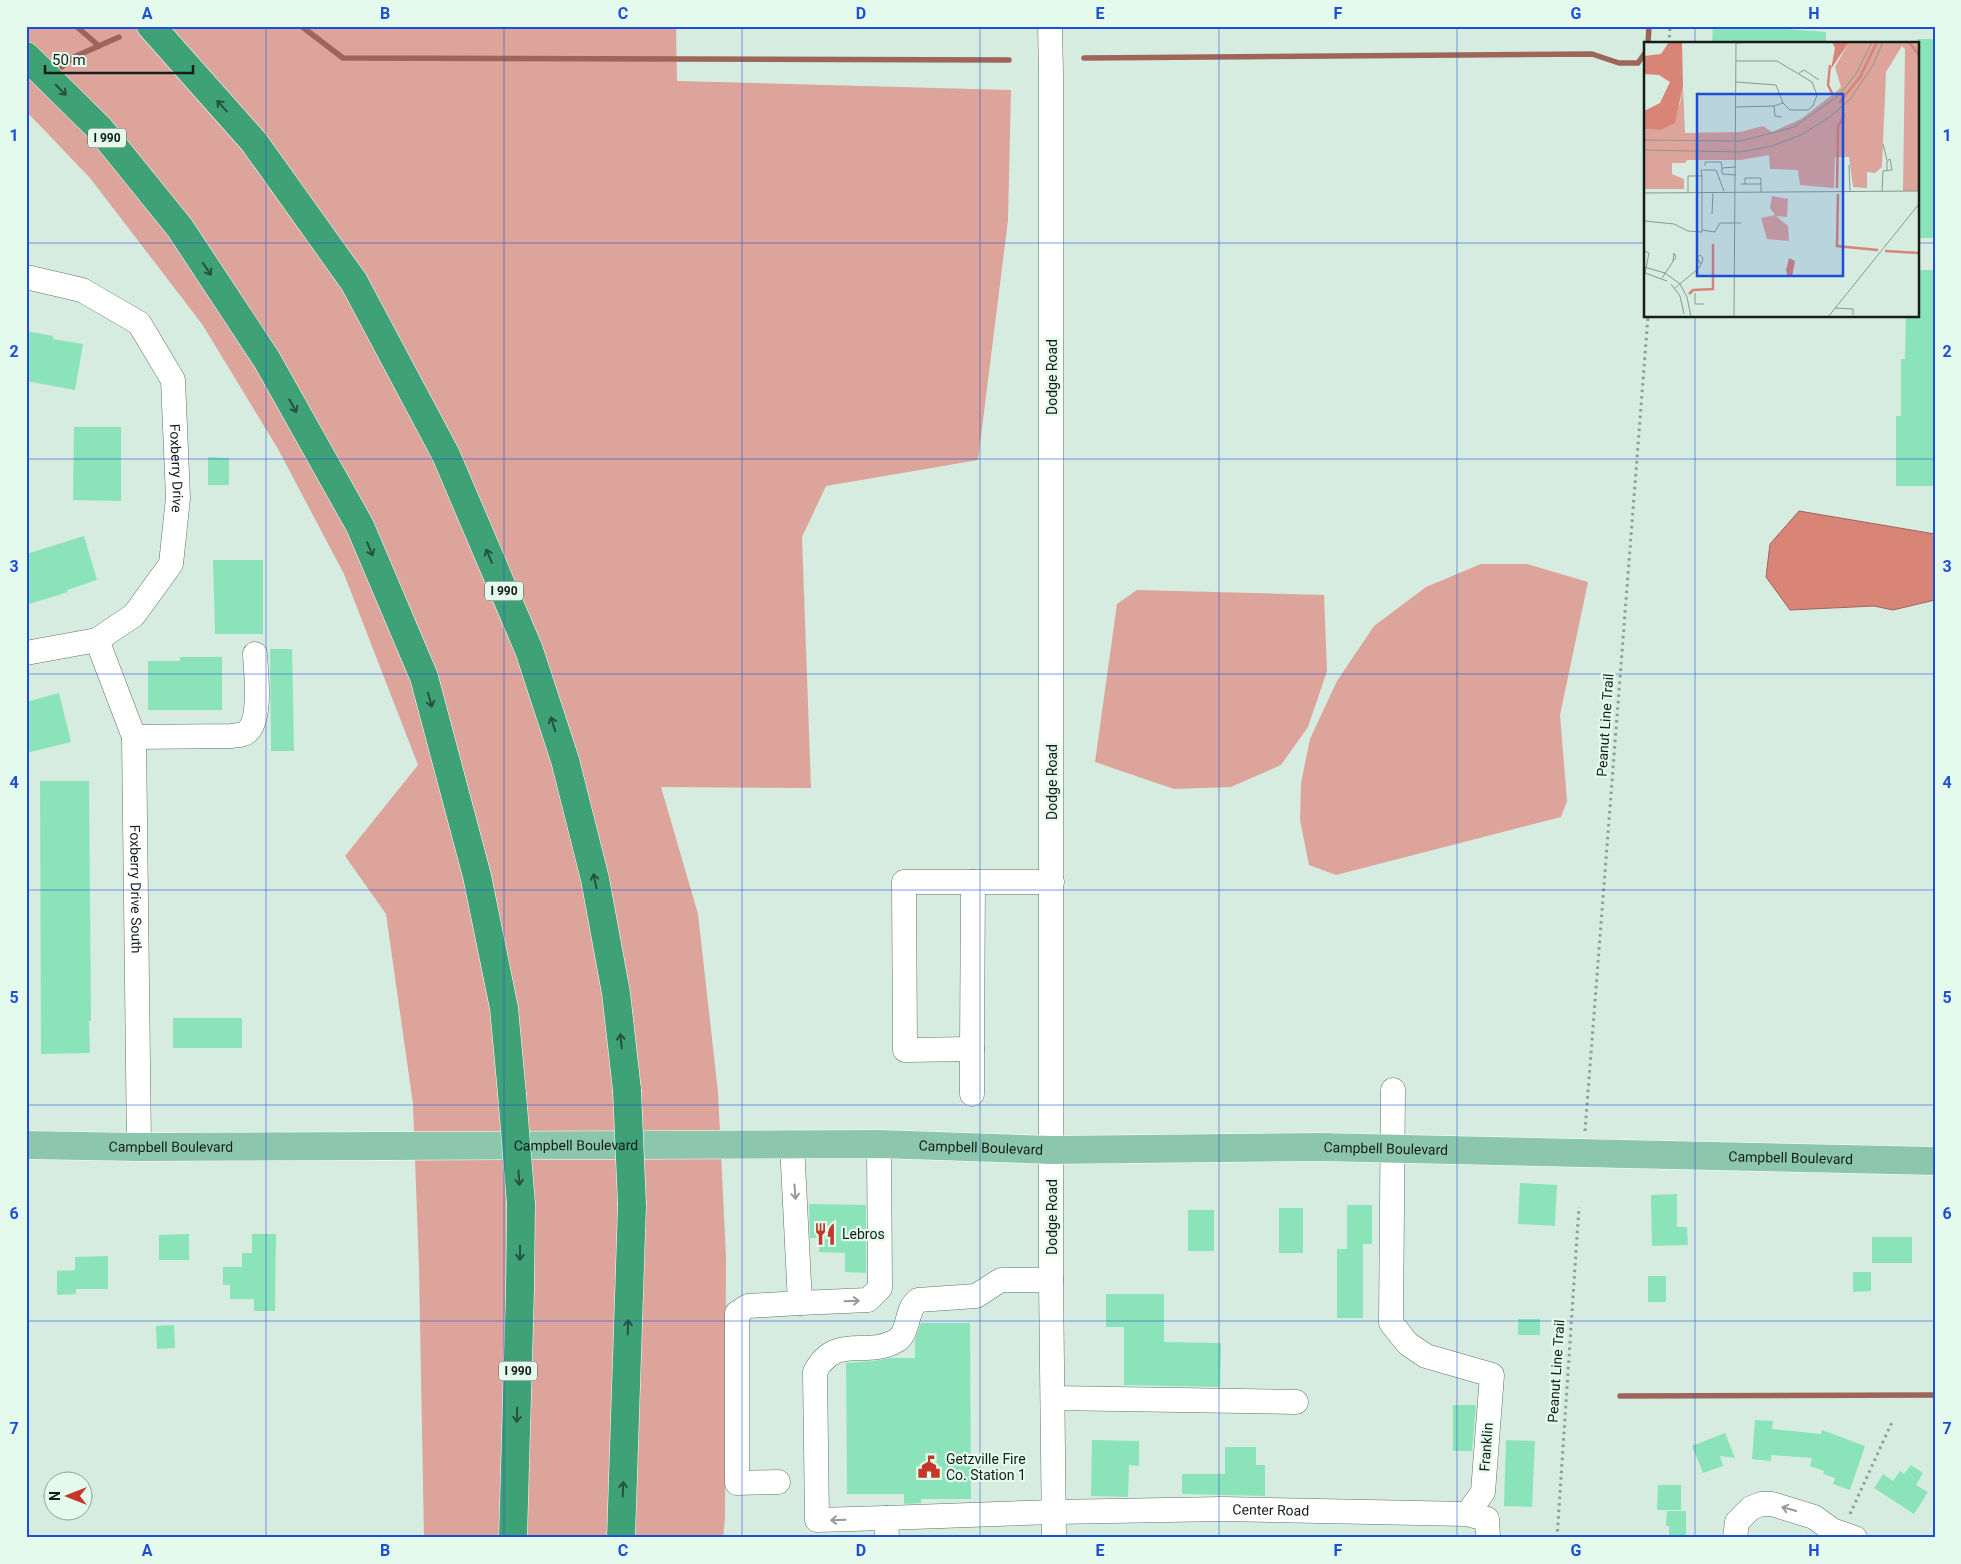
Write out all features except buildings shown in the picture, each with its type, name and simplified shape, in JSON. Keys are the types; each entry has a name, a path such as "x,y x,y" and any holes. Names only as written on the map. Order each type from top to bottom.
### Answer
{"highway":[{"name":"I 990","path":"151,26 254,142 354,282 446,456 529,650 565,760 597,889 616,993 627,1090 632,1205 622,1538"},
{"name":"I 990","path":"26,56 100,129 180,228 267,360 360,526 424,677 477,876 504,1008 521,1204 513,1538"}],"main road":[{"name":"Campbell Boulevard","path":"26,1145 139,1147 879,1144 1052,1150 1320,1147 1935,1161"}],"street":[{"name":"Dodge Road","path":"1050,26 1051,1280 1054,1538"},
{"name":"Foxberry Drive","path":"26,277 82,290 138,323 173,380 178,498 171,564 134,615 97,640 26,653"},
{"name":"Foxberry Drive South","path":"97,640 134,737 139,1147"},
{"path":"134,737 232,736 246,734 252,728 256,716 255,654"},
{"path":"972,1049 905,1050 904,882 1052,882"},
{"path":"972,1094 973,882"},
{"path":"1391,1149 1393,1090"},
{"path":"792,1144 800,1303"},
{"path":"778,1482 737,1483 737,1313 748,1306 868,1300 880,1288 879,1144"},
{"name":"Franklin","path":"1391,1149 1391,1323 1408,1344 1426,1356 1492,1376 1481,1523"},
{"name":"Center Road","path":"1051,1280 1001,1280 976,1296 918,1300 912,1305 906,1326 896,1342 881,1346 846,1348 833,1352 821,1361 815,1372 817,1520 886,1528 1054,1512 1223,1509 1481,1523"},
{"path":"1053,1398 1200,1402 1296,1402"},
{"path":"1736,1538 1737,1522 1742,1515 1750,1508 1761,1504 1772,1504 1814,1517 1835,1535"}],"path":[{"path":"1669,42 1670,26"},
{"name":"Peanut Line Trail","path":"1585,1136 1648,318"},
{"name":"Peanut Line Trail","path":"1557,1538 1580,1207"},
{"path":"1835,1535 1893,1420"}],"shaded area":[{"path":"26,26 676,26 677,81 1011,90 1008,220 978,460 826,486 802,537 811,788 661,787 698,914 718,1092 726,1256 725,1519 723,1538 424,1538 419,1268 413,1104 386,914 345,856 418,765 344,574 278,449 202,324 90,178 26,111"},
{"path":"1799,511 1935,534 1935,600 1893,610 1874,606 1790,610 1766,577 1770,544"},
{"path":"1481,564 1527,564 1588,582 1560,715 1567,801 1561,817 1336,875 1309,865 1300,820 1301,783 1310,739 1337,681 1374,626 1426,587"},
{"path":"1137,590 1324,595 1327,671 1308,727 1281,765 1231,787 1174,789 1095,762 1117,604"}],"waterway":[{"path":"76,26 99,46"},
{"path":"301,26 343,58 1009,60"},
{"path":"1648,42 1649,26"},
{"path":"62,67 74,57 119,37"},
{"path":"1084,58 1592,54 1619,63 1638,63 1644,54"},
{"path":"1620,1396 1935,1395"}],"place":[{"name":"Lebros","path":"825,1234"},
{"name":"Getzville Fire Co. Station 1","path":"929,1467"}]}
